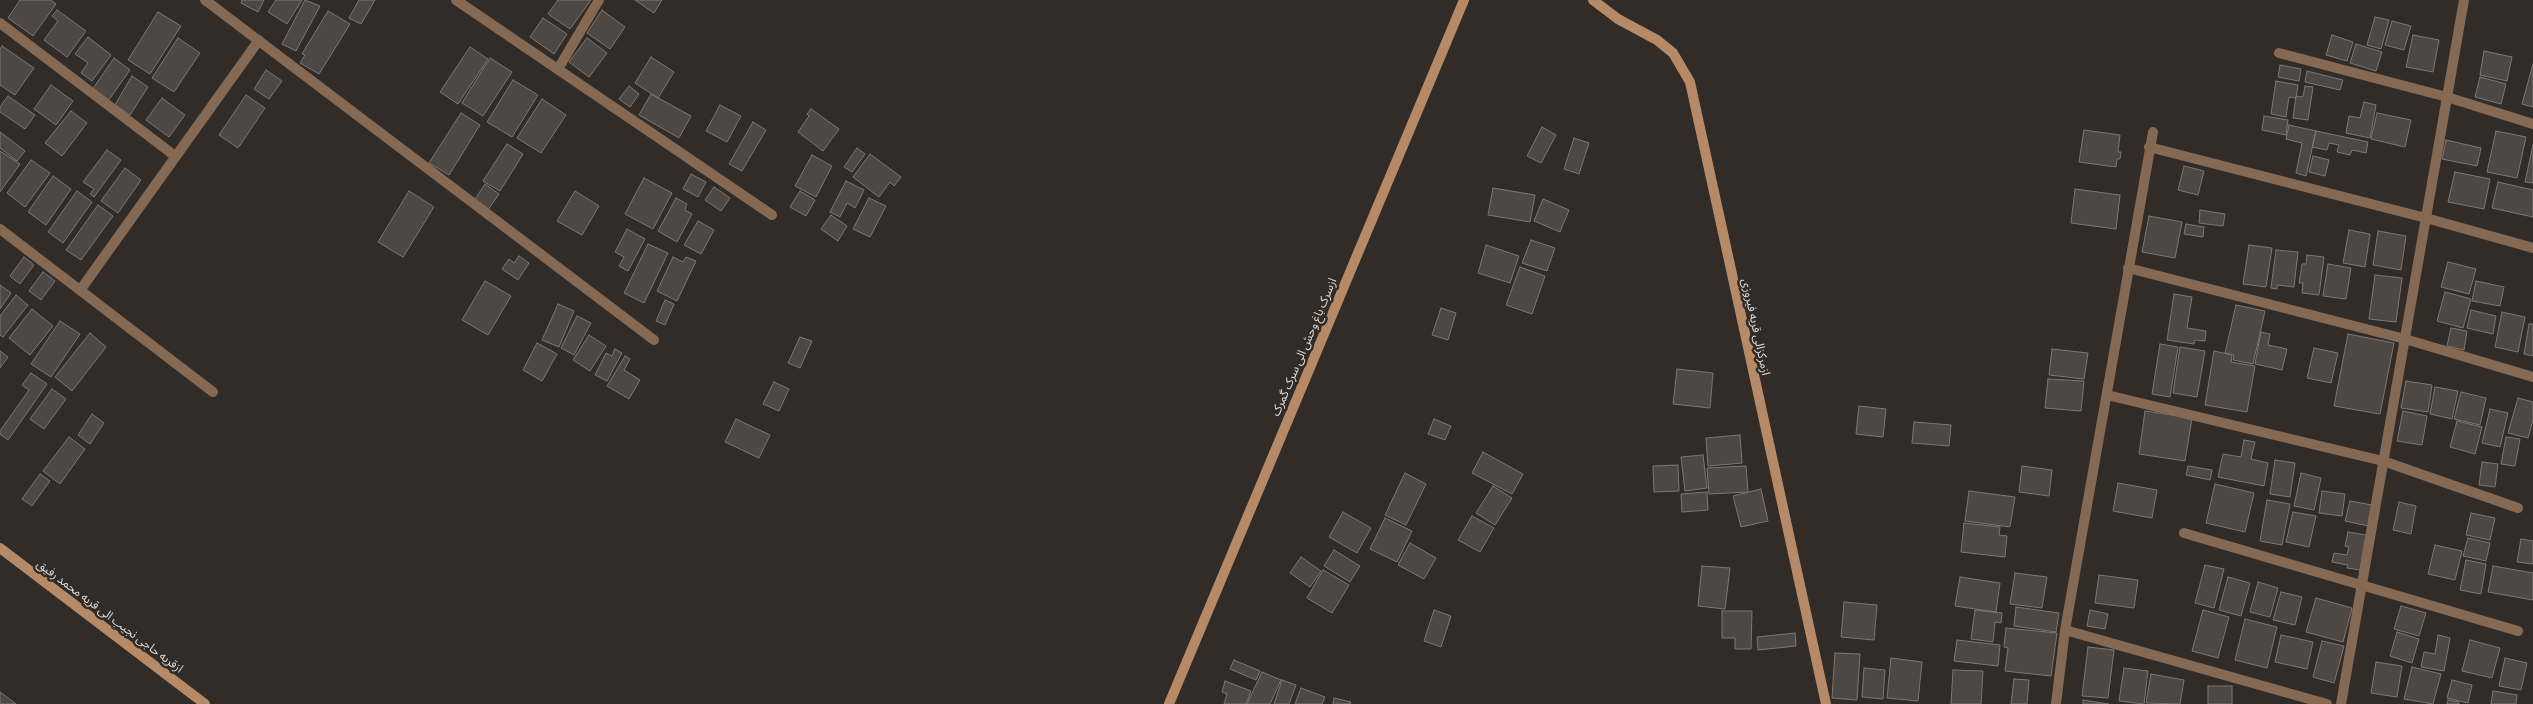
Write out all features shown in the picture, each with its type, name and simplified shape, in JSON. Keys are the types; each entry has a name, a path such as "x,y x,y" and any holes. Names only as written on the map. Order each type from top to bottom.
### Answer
{"main road":[{"name":"ازسرک باغ وحش الی سرک گمرک","path":"1169,704 1464,0"},
{"name":"ازمرکزالی قریه فیروزی","path":"1593,0 1618,19 1657,40 1673,53 1690,82 1826,704"},
{"name":"ازقریه حاجی نجیب الی قریه محمد رفیق","path":"0,548 205,704"}],"street":[{"path":"205,0 654,340"},
{"path":"456,0 772,215"},
{"path":"558,69 599,0"},
{"path":"2341,704 2464,0"},
{"path":"0,23 175,156"},
{"path":"81,289 259,40"},
{"path":"2279,53 2447,98 2533,124"},
{"path":"2056,704 2065,630 2153,132"},
{"path":"2149,147 2426,218 2533,248"},
{"path":"0,229 81,289 213,392"},
{"path":"2128,268 2405,339 2533,376"},
{"path":"2107,395 2383,461 2518,508"},
{"path":"2184,533 2518,631"},
{"path":"2065,630 2327,704"}],"building":[{"path":"20,0 51,0 56,4 33,36 8,18"},
{"path":"242,0 264,0 258,12 241,3"},
{"path":"276,0 302,0 287,24 268,12"},
{"path":"305,0 320,6 296,51 282,44"},
{"path":"359,0 375,0 361,24 349,18"},
{"path":"558,0 591,0 570,29 548,14"},
{"path":"635,0 662,0 654,13"},
{"path":"57,10 86,31 67,57 44,40 58,21 52,16"},
{"path":"602,10 625,27 610,49 587,33"},
{"path":"328,11 350,24 319,74 300,63 305,55 302,54"},
{"path":"158,12 181,26 150,74 128,60"},
{"path":"2375,17 2389,20 2381,49 2367,45"},
{"path":"543,18 567,34 554,54 530,37"},
{"path":"2392,21 2411,26 2404,50 2385,45"},
{"path":"2332,35 2353,42 2347,61 2326,55"},
{"path":"2413,35 2439,40 2433,72 2406,67"},
{"path":"88,37 111,55 92,81 81,73 88,63 75,54"},
{"path":"178,38 200,53 174,92 152,78"},
{"path":"587,38 607,53 589,77 569,62"},
{"path":"2356,44 2382,52 2376,71 2350,63"},
{"path":"2,46 34,68 15,95 0,85 0,49"},
{"path":"470,47 488,59 458,104 440,92"},
{"path":"2484,51 2512,57 2507,81 2480,75"},
{"path":"651,57 674,72 658,98 635,83"},
{"path":"114,58 130,70 108,101 92,90"},
{"path":"490,58 512,72 483,116 462,103"},
{"path":"2533,64 2533,107 2522,104"},
{"path":"2280,65 2301,69 2299,81 2278,77"},
{"path":"266,70 282,81 269,99 254,89"},
{"path":"2307,71 2343,80 2340,90 2305,82"},
{"path":"132,76 148,87 130,115 115,105"},
{"path":"2480,77 2506,84 2501,104 2475,97"},
{"path":"513,80 538,95 512,137 487,122"},
{"path":"2276,81 2298,85 2296,98 2289,97 2286,117 2271,114"},
{"path":"51,85 73,101 56,125 34,109"},
{"path":"629,86 639,94 630,107 619,99"},
{"path":"2305,86 2313,87 2308,120 2293,118 2296,96 2303,97"},
{"path":"651,94 691,116 679,138 639,115"},
{"path":"246,95 265,108 238,148 219,135"},
{"path":"8,96 35,115 25,129 0,112 0,107"},
{"path":"162,98 185,115 169,137 146,120"},
{"path":"542,99 566,115 541,153 517,138"},
{"path":"2364,102 2376,105 2370,138 2346,133 2349,116 2360,118"},
{"path":"720,105 741,116 727,142 706,131"},
{"path":"811,109 839,129 823,151 798,132 809,116 807,114"},
{"path":"71,111 87,123 62,156 45,143"},
{"path":"461,113 480,125 449,175 429,163"},
{"path":"2377,113 2411,120 2405,147 2371,139"},
{"path":"2264,116 2288,120 2286,135 2262,130"},
{"path":"753,122 766,130 742,171 729,164"},
{"path":"2289,125 2316,131 2306,176 2296,173 2302,143 2286,139"},
{"path":"1542,127 1556,135 1541,163 1527,156"},
{"path":"2084,130 2120,135 2118,152 2121,152 2120,159 2117,159 2116,167 2079,162"},
{"path":"2316,131 2368,142 2366,153 2352,150 2350,155 2337,152 2339,145 2329,143 2327,150 2312,147"},
{"path":"2496,131 2526,137 2517,178 2487,172"},
{"path":"0,132 25,151 17,161 0,148"},
{"path":"1574,138 1589,143 1579,174 1564,169"},
{"path":"2446,140 2481,148 2477,166 2442,159"},
{"path":"507,144 523,154 500,191 483,181"},
{"path":"2533,145 2533,183 2525,182"},
{"path":"857,148 865,154 852,172 844,167"},
{"path":"107,150 121,160 94,197 90,194 94,189 83,182"},
{"path":"0,151 20,164 0,192"},
{"path":"870,154 901,177 894,186 890,182 879,197 853,177"},
{"path":"812,155 832,166 816,197 795,186"},
{"path":"2313,156 2329,160 2325,176 2309,172"},
{"path":"31,160 50,173 25,207 7,193"},
{"path":"2184,166 2204,171 2198,195 2178,190"},
{"path":"125,168 141,180 118,213 101,201"},
{"path":"2455,172 2490,179 2484,209 2448,202"},
{"path":"691,174 706,182 698,197 683,189"},
{"path":"53,176 71,189 46,225 28,212"},
{"path":"644,178 672,193 653,229 625,214"},
{"path":"846,181 864,190 855,208 847,203 840,217 830,212"},
{"path":"2498,182 2533,190 2533,217 2492,208"},
{"path":"485,184 499,194 488,210 474,201"},
{"path":"714,187 730,198 721,211 705,200"},
{"path":"1493,188 1535,195 1530,222 1488,215"},
{"path":"2075,189 2120,195 2116,229 2071,223"},
{"path":"77,191 92,202 63,243 48,232"},
{"path":"409,191 434,207 403,257 378,242"},
{"path":"575,191 599,206 582,235 557,221"},
{"path":"800,191 815,200 806,216 790,207"},
{"path":"676,198 687,204 685,210 692,214 677,242 658,231"},
{"path":"869,198 886,206 870,237 853,229"},
{"path":"1543,199 1569,210 1560,232 1534,221"},
{"path":"98,205 113,216 81,260 66,250"},
{"path":"2200,210 2225,214 2223,226 2199,223"},
{"path":"831,215 847,226 838,241 821,229"},
{"path":"2149,216 2182,222 2175,258 2142,252"},
{"path":"698,221 714,230 701,254 684,245"},
{"path":"2186,224 2204,227 2203,237 2184,234"},
{"path":"627,229 645,239 628,271 619,266 624,257 615,252"},
{"path":"2349,230 2370,234 2365,267 2343,263"},
{"path":"2378,231 2406,236 2401,270 2373,265"},
{"path":"1531,240 1555,248 1547,271 1522,263"},
{"path":"648,244 668,253 644,303 624,293"},
{"path":"1486,245 1519,256 1510,283 1478,273"},
{"path":"2249,245 2272,248 2266,287 2243,284"},
{"path":"2276,250 2298,252 2294,287 2277,285 2277,289 2271,288"},
{"path":"2307,255 2324,257 2319,295 2302,293 2303,283 2299,283 2302,264 2306,264"},
{"path":"519,256 529,263 518,280 502,269 509,259 514,263"},
{"path":"24,257 34,265 20,284 10,276"},
{"path":"673,257 683,262 686,257 696,261 677,301 657,291"},
{"path":"2448,262 2476,269 2469,294 2441,287"},
{"path":"2328,264 2351,268 2346,299 2323,296"},
{"path":"1520,267 1545,276 1532,314 1506,305"},
{"path":"43,272 55,281 41,300 29,291"},
{"path":"2375,275 2402,278 2396,322 2369,319"},
{"path":"485,281 511,296 488,335 462,320"},
{"path":"2476,281 2504,287 2500,306 2472,301"},
{"path":"0,285 11,293 0,309"},
{"path":"2445,292 2471,299 2463,328 2437,321"},
{"path":"2174,294 2192,297 2187,328 2206,331 2205,341 2195,340 2194,344 2167,340"},
{"path":"16,295 28,305 3,337 0,335 0,316"},
{"path":"665,300 674,304 665,325 656,321"},
{"path":"558,304 574,311 559,347 542,340"},
{"path":"2236,305 2265,311 2253,364 2233,360 2234,355 2225,353"},
{"path":"1441,308 1456,313 1448,340 1432,335"},
{"path":"32,309 53,326 30,355 9,338"},
{"path":"2471,310 2496,316 2493,334 2467,328"},
{"path":"2502,312 2525,317 2518,352 2495,347"},
{"path":"577,316 591,323 574,355 561,348"},
{"path":"60,321 80,334 51,377 31,364"},
{"path":"2529,324 2533,324 2533,356 2524,354"},
{"path":"2451,328 2467,331 2464,350 2447,346"},
{"path":"2261,332 2270,334 2268,345 2287,349 2282,370 2255,364"},
{"path":"90,333 106,347 72,391 55,377"},
{"path":"2348,334 2394,343 2380,414 2334,406"},
{"path":"589,335 606,346 590,371 573,360"},
{"path":"800,337 812,341 800,368 788,363"},
{"path":"537,343 557,354 542,381 523,370"},
{"path":"2160,344 2178,347 2170,397 2152,394"},
{"path":"2180,347 2205,351 2197,397 2173,393"},
{"path":"2314,348 2338,353 2331,383 2307,378"},
{"path":"615,349 622,353 607,381 595,375 606,353 612,356"},
{"path":"2052,349 2088,353 2084,379 2049,375"},
{"path":"0,351 8,357 0,368"},
{"path":"2214,351 2232,355 2231,362 2255,366 2247,412 2205,405"},
{"path":"625,356 630,359 624,370 640,380 629,399 607,386"},
{"path":"1677,369 1713,373 1710,408 1673,404"},
{"path":"31,373 47,384 8,440 0,434 0,431 29,390 22,385"},
{"path":"2048,379 2084,381 2081,411 2045,408"},
{"path":"2406,381 2432,385 2428,412 2401,408"},
{"path":"774,382 789,389 779,411 763,404"},
{"path":"2435,387 2458,391 2452,419 2430,414"},
{"path":"52,389 66,399 44,429 30,419"},
{"path":"2461,392 2486,398 2480,425 2454,419"},
{"path":"2518,398 2533,402 2533,420 2528,438 2508,433"},
{"path":"1859,406 1886,409 1883,437 1856,434"},
{"path":"2490,409 2508,413 2500,447 2482,443"},
{"path":"2145,411 2192,418 2185,461 2139,454"},
{"path":"2403,411 2427,416 2422,445 2397,441"},
{"path":"92,414 104,423 90,444 78,435"},
{"path":"736,419 770,435 759,458 725,442"},
{"path":"1434,419 1451,426 1445,440 1428,434"},
{"path":"2457,421 2482,427 2475,454 2450,447"},
{"path":"1914,422 1951,425 1949,446 1912,443"},
{"path":"1740,435 1742,463 1708,466 1706,438"},
{"path":"69,437 85,449 60,484 43,471"},
{"path":"2506,437 2520,439 2515,466 2501,464"},
{"path":"2244,440 2255,442 2251,459 2268,463 2264,486 2218,477 2223,454 2241,457"},
{"path":"1483,452 1523,474 1512,494 1472,473"},
{"path":"1703,455 1707,488 1685,491 1681,457"},
{"path":"2275,460 2295,463 2290,497 2270,494"},
{"path":"2482,462 2498,464 2495,487 2479,485"},
{"path":"1678,465 1679,491 1654,492 1653,466"},
{"path":"1746,466 1748,492 1709,494 1707,468"},
{"path":"2022,466 2052,470 2049,496 2019,492"},
{"path":"2188,466 2212,470 2210,480 2186,475"},
{"path":"1405,473 1426,484 1406,525 1385,515"},
{"path":"2301,473 2321,478 2314,510 2294,506"},
{"path":"40,474 50,481 32,506 22,499"},
{"path":"2118,483 2157,490 2152,518 2113,511"},
{"path":"2215,484 2254,493 2245,532 2206,523"},
{"path":"1493,486 1512,498 1495,525 1476,513"},
{"path":"1761,489 1768,521 1741,527 1733,496"},
{"path":"1969,491 2015,497 2010,527 1965,521"},
{"path":"2322,491 2345,494 2342,516 2319,513"},
{"path":"1707,492 1708,510 1682,512 1681,494"},
{"path":"2267,500 2290,504 2282,545 2260,541"},
{"path":"2350,501 2372,505 2368,526 2345,521"},
{"path":"2399,502 2416,506 2411,534 2393,530"},
{"path":"1343,512 1371,528 1357,553 1329,537"},
{"path":"2293,512 2316,516 2309,547 2286,542"},
{"path":"2471,513 2495,518 2490,540 2466,535"},
{"path":"1472,516 1494,528 1480,552 1458,540"},
{"path":"1385,518 1412,531 1397,562 1370,549"},
{"path":"1964,523 2000,527 1999,535 2007,536 2005,557 1961,552"},
{"path":"2348,532 2366,535 2360,570 2347,568 2348,565 2332,562 2334,553 2347,555 2349,547 2345,546"},
{"path":"2468,538 2490,543 2486,561 2463,556"},
{"path":"2521,539 2533,541 2533,564 2517,562"},
{"path":"1410,543 1436,558 1424,579 1398,565"},
{"path":"2435,545 2462,551 2455,580 2428,574"},
{"path":"1334,550 1360,566 1350,582 1324,566"},
{"path":"1301,557 1321,571 1310,587 1290,573"},
{"path":"2466,560 2486,564 2481,594 2460,590"},
{"path":"2205,565 2224,569 2214,608 2195,603"},
{"path":"1702,566 1730,568 1725,609 1698,606"},
{"path":"2493,566 2533,573 2533,600 2488,592"},
{"path":"1323,570 1349,585 1332,613 1307,598"},
{"path":"2015,573 2047,577 2042,608 2010,604"},
{"path":"2099,575 2138,580 2134,608 2095,603"},
{"path":"1960,577 2000,583 1996,612 1955,606"},
{"path":"2228,577 2250,583 2241,616 2219,610"},
{"path":"2258,582 2278,588 2270,617 2250,612"},
{"path":"2281,592 2302,597 2295,625 2273,620"},
{"path":"2316,598 2352,608 2343,642 2306,632"},
{"path":"1844,602 1877,605 1874,640 1841,637"},
{"path":"2401,606 2426,613 2419,636 2394,629"},
{"path":"2016,607 2059,613 2056,632 2014,626"},
{"path":"1434,610 1451,616 1441,647 1424,641"},
{"path":"1975,610 2002,613 2001,623 1995,622 1993,642 1971,639"},
{"path":"2090,610 2108,614 2105,629 2087,626"},
{"path":"2203,610 2229,617 2218,658 2192,651"},
{"path":"1722,611 1752,611 1751,649 1735,649 1735,638 1722,638"},
{"path":"2245,619 2277,627 2267,668 2235,660"},
{"path":"2006,628 2057,633 2051,676 2005,671 2008,648 2004,647"},
{"path":"2397,632 2419,639 2412,663 2390,656"},
{"path":"1795,633 1796,646 1758,650 1757,637"},
{"path":"2281,635 2313,642 2307,669 2275,662"},
{"path":"2438,635 2450,638 2444,671 2421,667 2424,652 2435,654"},
{"path":"1957,640 2000,645 1998,666 1954,661"},
{"path":"2470,640 2500,648 2492,678 2462,671"},
{"path":"2322,641 2344,646 2334,683 2313,677"},
{"path":"2088,647 2114,650 2108,698 2082,696"},
{"path":"1835,653 1860,654 1857,700 1832,698"},
{"path":"1891,658 1922,662 1918,701 1887,698"},
{"path":"2505,658 2527,663 2521,690 2499,686"},
{"path":"1234,660 1260,671 1256,680 1230,669"},
{"path":"2376,662 2402,666 2397,697 2371,693"},
{"path":"2412,667 2441,674 2433,704 2404,699"},
{"path":"1864,668 1885,670 1883,699 1862,697"},
{"path":"2124,668 2148,671 2144,704 2119,701"},
{"path":"1953,670 1983,671 1981,704 1951,704"},
{"path":"1262,672 1281,680 1270,704 1247,704"},
{"path":"2151,674 2184,680 2180,704 2146,703"},
{"path":"2014,679 2029,680 2027,704 2011,704"},
{"path":"1282,680 1296,685 1289,704 1274,704"},
{"path":"2452,680 2472,685 2468,703 2447,698"},
{"path":"1225,681 1251,691 1246,704 1224,704 1227,694 1222,692"},
{"path":"2208,686 2232,686 2232,704 2208,704"},
{"path":"1301,688 1325,697 1322,704 1295,704"},
{"path":"2493,691 2517,695 2516,704 2491,704"},
{"path":"0,692 16,704 0,704"},
{"path":"1334,698 1351,702 1350,704 1333,704"},
{"path":"2083,700 2109,704 2083,704"},
{"path":"2448,700 2459,702 2459,704 2447,704"}]}
